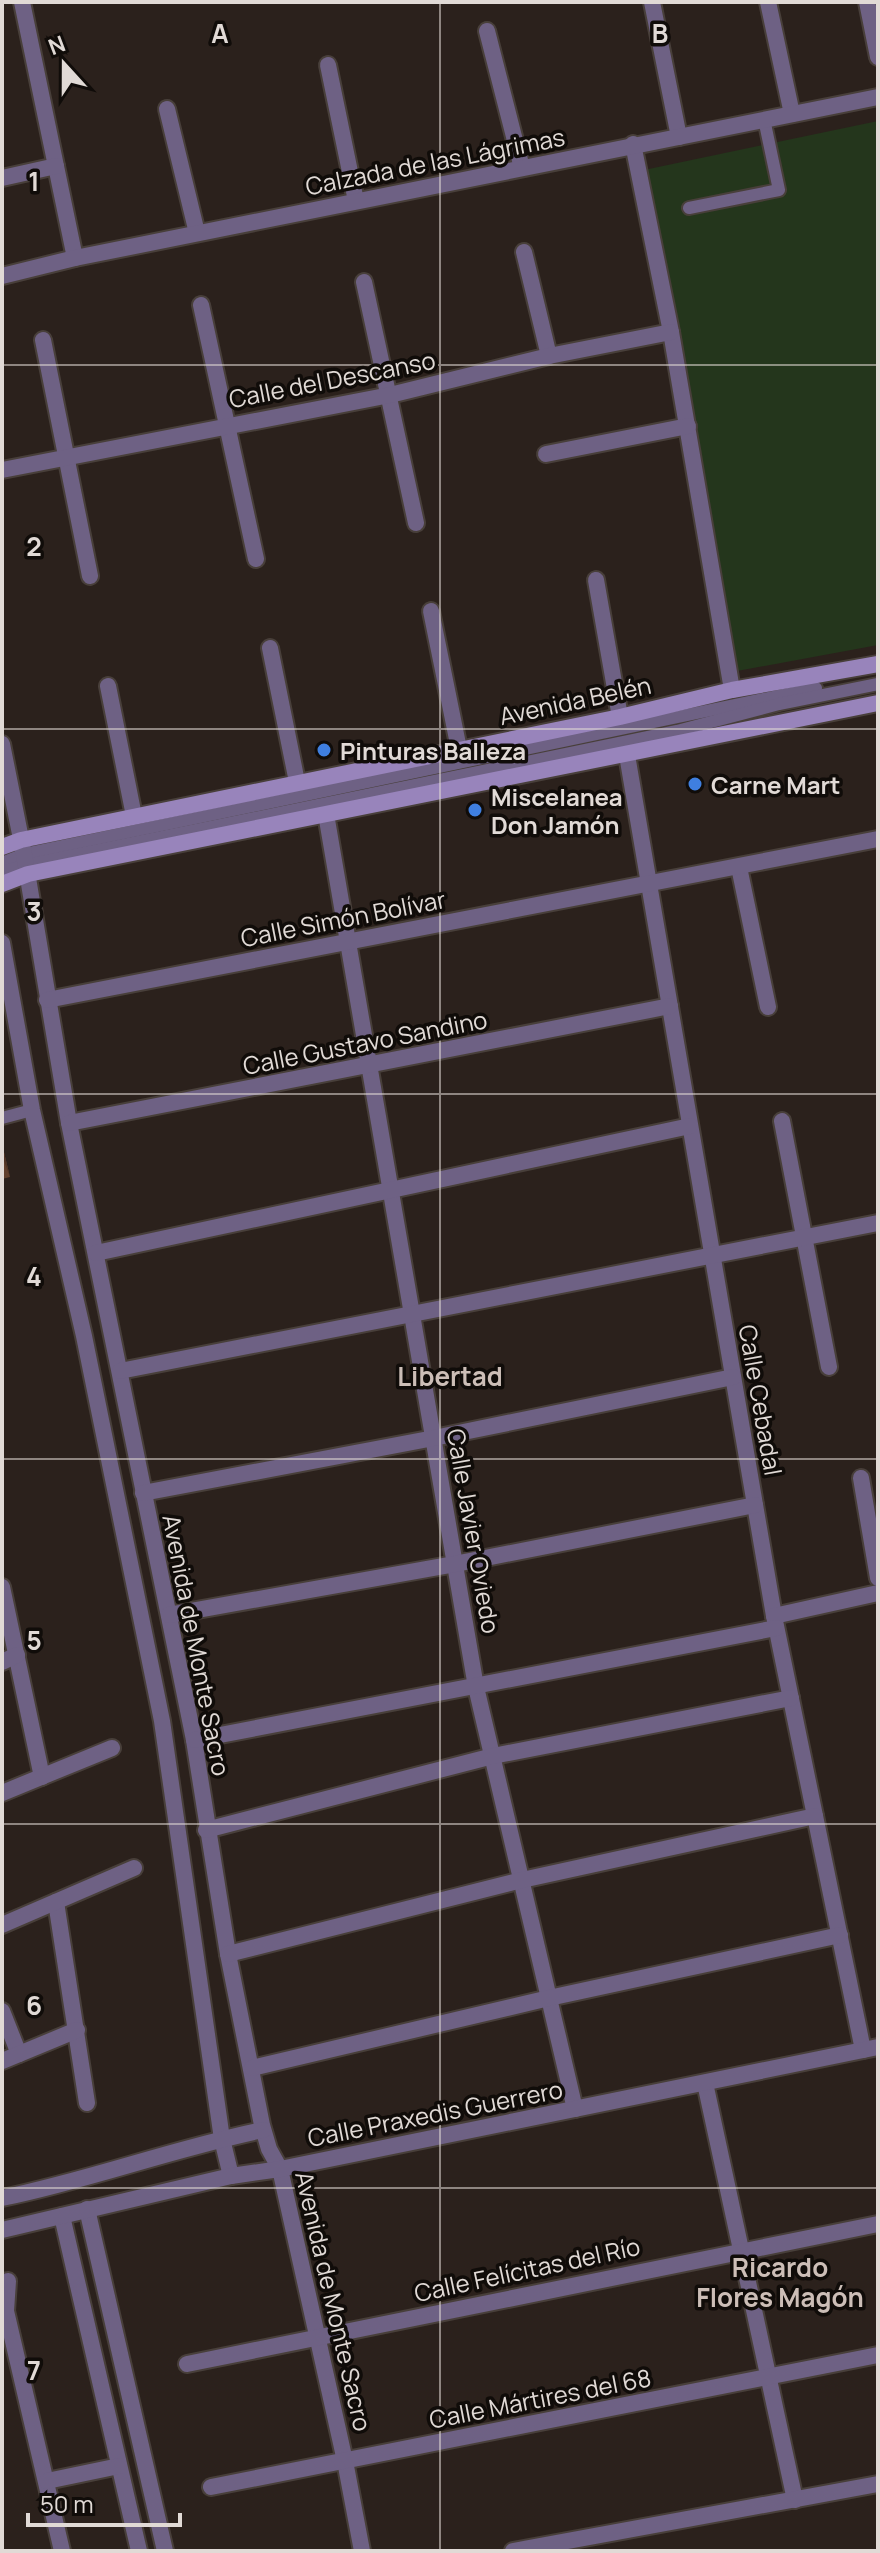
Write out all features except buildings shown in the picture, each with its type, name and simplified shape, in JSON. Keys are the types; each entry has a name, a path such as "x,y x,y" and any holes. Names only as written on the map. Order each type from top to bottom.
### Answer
{"main road":[{"name":"Avenida Belén","path":"2,884 25,858 134,816 620,717 732,690 878,664"},
{"name":"Avenida Belén","path":"2,847 25,858 326,814 878,703"}],"street":[{"path":"22,2 75,258"},
{"path":"652,2 679,137"},
{"path":"768,2 792,114"},
{"path":"867,2 878,57"},
{"path":"487,31 522,168"},
{"path":"328,65 356,201"},
{"name":"Calzada de las Lágrimas","path":"2,276 197,233 878,97"},
{"path":"167,109 197,233"},
{"path":"633,144 671,332 732,690"},
{"path":"2,178 56,166"},
{"path":"524,252 549,356"},
{"path":"364,282 416,523"},
{"path":"201,305 256,559"},
{"name":"Calle del Descanso","path":"2,470 390,395 549,356 671,332"},
{"path":"43,340 90,576"},
{"path":"546,454 688,426"},
{"path":"596,580 620,717"},
{"path":"431,611 459,749"},
{"path":"270,648 297,782"},
{"path":"108,686 134,816"},
{"name":"Avenida de Monte Sacro","path":"2,744 25,858 69,1123 194,1740 206,1830 263,2130 280,2169 362,2551"},
{"name":"Calle Cebadal","path":"627,755 775,1622 840,1935 871,2049"},
{"name":"Calle Javier Oviedo","path":"326,814 476,1687 575,2109"},
{"name":"Calle Simón Bolívar","path":"47,1000 878,839"},
{"path":"739,867 768,1007"},
{"name":"Avenida de Monte Sacro","path":"2,943 32,1110 84,1336 162,1721 222,2139 231,2176"},
{"name":"Calle Gustavo Sandino","path":"69,1123 670,1006"},
{"path":"782,1121 829,1367"},
{"path":"96,1253 690,1126"},
{"path":"120,1371 878,1223"},
{"path":"143,1493 733,1377"},
{"path":"861,1478 878,1578"},
{"path":"169,1615 455,1564 755,1505"},
{"path":"2,1587 9,1658 42,1777"},
{"path":"194,1740 476,1687 775,1622 878,1593"},
{"path":"206,1830 493,1756 791,1698"},
{"path":"2,1793 112,1748"},
{"path":"228,1954 522,1880 815,1816"},
{"path":"2,1925 134,1868"},
{"path":"56,1902 87,2103"},
{"path":"252,2068 549,1998 840,1935"},
{"path":"2,2011 19,2054"},
{"path":"2,2061 77,2030"},
{"name":"Calle Praxedis Guerrero","path":"2,2230 231,2176 280,2169 871,2049"},
{"path":"705,2083 795,2500"},
{"path":"2,2198 44,2190 263,2130"},
{"path":"87,2209 165,2551"},
{"path":"62,2216 139,2551"},
{"name":"Calle Felícitas del Río","path":"187,2364 878,2224"},
{"path":"8,2281 4,2312 62,2551"},
{"name":"Calle Mártires del 68","path":"211,2487 878,2355"},
{"path":"103,2394 128,2388"},
{"path":"47,2481 119,2466"},
{"path":"513,2551 878,2484"}],"lane":[{"path":"689,208 779,190 764,119"},
{"path":"2,863 878,677"},
{"path":"2,872 25,858 677,731 779,704 878,684"},
{"path":"2,1118 32,1110"}],"green space":[{"path":"878,121 878,645 737,671 644,170"}],"place":[{"name":"Pinturas Balleza","path":"324,750"},
{"name":"Carne Mart","path":"695,784"},
{"name":"Miscelanea Don Jamón","path":"475,810"}],"district":[{"name":"Libertad","path":"450,1376"},
{"name":"Ricardo Flores Magón","path":"780,2282"}]}
